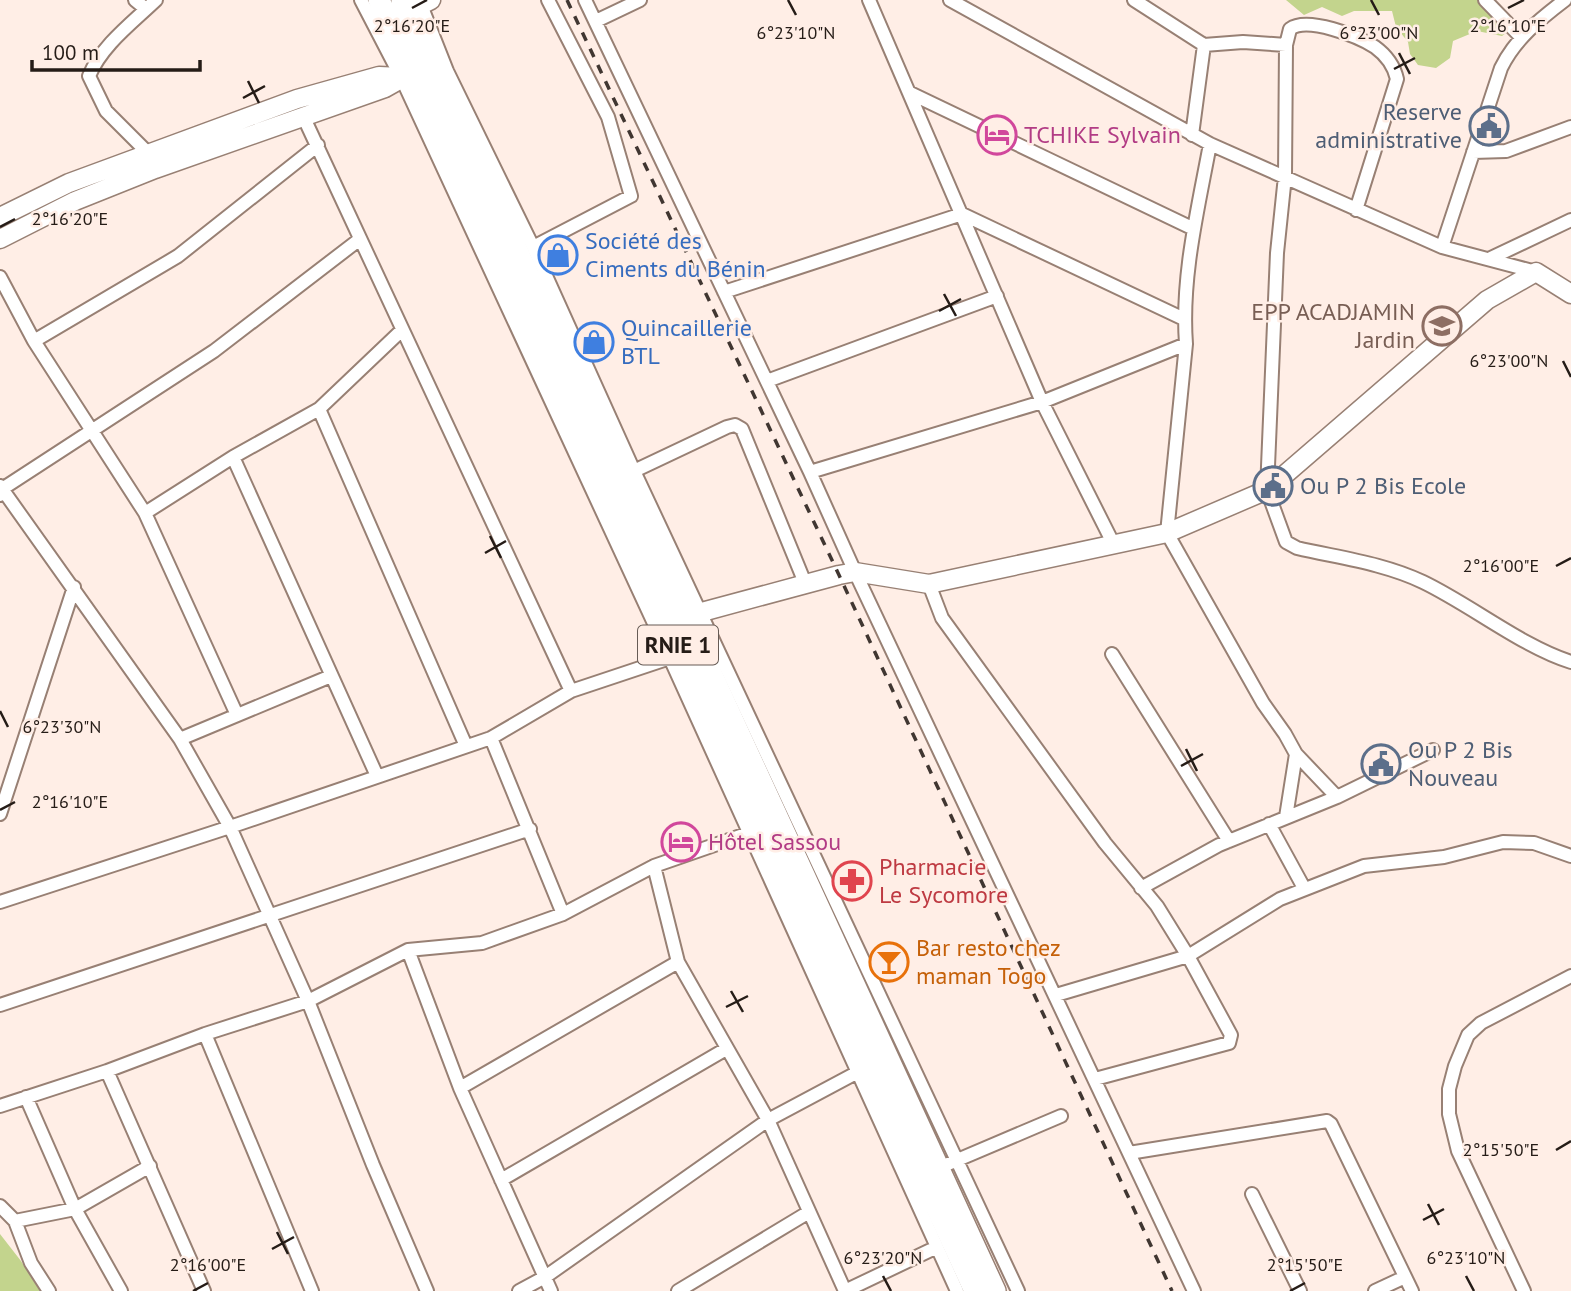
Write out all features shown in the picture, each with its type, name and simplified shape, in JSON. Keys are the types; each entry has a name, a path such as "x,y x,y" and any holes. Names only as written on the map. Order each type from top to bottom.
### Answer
{"highway":[{"name":"RNIE 1","path":"379,0 411,6 422,68 975,1291"},
{"name":"RNIE 1","path":"422,68 693,615 948,1164 995,1291"}],"street":[{"path":"135,0 151,5 95,61 89,76 106,111 149,154"},
{"path":"361,0 422,68 533,247 634,471 693,615 805,583 855,572 929,584 1167,533 1267,490 1487,300 1536,272"},
{"path":"533,247 631,196 608,117 548,0"},
{"path":"585,0 810,472 1194,1291"},
{"path":"596,21 640,0"},
{"path":"950,0 1210,144 1442,247 1536,272 1571,294"},
{"path":"1134,0 1203,46 1244,42 1286,45"},
{"path":"1485,0 1521,37"},
{"path":"1442,247 1509,51 1521,37 1565,0"},
{"path":"875,4 910,93 1042,402 1114,545"},
{"path":"411,6 422,68 670,659 957,1291"},
{"path":"1356,210 1397,79 1395,70 1375,47 1329,28 1300,24 1290,29 1286,45 1286,176 1277,253 1267,490 1286,542 1297,548 1401,572 1536,647 1571,662"},
{"path":"1192,135 1203,46"},
{"path":"0,239 75,201 155,169 385,88 422,68"},
{"path":"0,216 69,183 297,99 380,76 422,68"},
{"path":"910,93 1194,229"},
{"path":"304,118 572,691"},
{"path":"1473,152 1514,149 1571,127"},
{"path":"1210,144 1194,229 1184,319 1185,344 1167,533 1263,703 1296,754 1337,797"},
{"path":"34,341 177,256 318,145"},
{"path":"724,292 962,214 1184,319"},
{"path":"1491,258 1571,220"},
{"path":"360,239 214,351 1,490 74,587 180,739 230,827 308,1001 373,1165 427,1291"},
{"path":"0,277 34,341 145,513 237,715"},
{"path":"767,381 997,296"},
{"path":"145,513 233,457 319,409 402,330"},
{"path":"810,472 1042,402 1185,344"},
{"path":"319,409 466,746"},
{"path":"634,471 727,427 735,425 742,429 805,583"},
{"path":"233,457 377,776"},
{"path":"929,584 942,618 1105,844 1157,906 1231,1035 1229,1043 1095,1079"},
{"path":"0,814 74,587"},
{"path":"1112,654 1229,841"},
{"path":"0,902 491,738 572,691 670,659"},
{"path":"180,739 331,676"},
{"path":"491,738 563,914"},
{"path":"1141,888 1229,841 1337,797 1433,750"},
{"path":"1286,817 1296,754"},
{"path":"1269,824 1304,888"},
{"path":"0,1005 530,829"},
{"path":"0,1105 308,1001 408,950 482,943 563,914 654,866 749,833"},
{"path":"1056,995 1188,956 1260,911 1304,888 1364,866 1444,857 1503,842 1534,843 1571,856"},
{"path":"654,866 678,962 768,1120 845,1291 937,1247"},
{"path":"408,950 460,1088 551,1291"},
{"path":"460,1088 678,962"},
{"path":"1524,1291 1458,1151 1449,1114 1450,1089 1455,1066 1468,1035 1481,1023 1571,976"},
{"path":"205,1034 312,1291"},
{"path":"501,1180 726,1049"},
{"path":"107,1071 204,1291"},
{"path":"519,1291 545,1277 768,1120 858,1072"},
{"path":"26,1097 75,1209 121,1291"},
{"path":"1018,1291 948,1164 1061,1116"},
{"path":"1129,1153 1327,1121 1331,1124 1412,1291"},
{"path":"15,1221 75,1209 150,1166"},
{"path":"1252,1194 1300,1291"},
{"path":"0,1206 15,1221 31,1263 48,1291"},
{"path":"678,1291 809,1212"},
{"path":"1375,1291 1405,1277"}],"green space":[{"path":"1286,0 1482,0 1510,30 1502,36 1477,31 1453,41 1450,58 1436,68 1418,65 1410,54 1408,42 1396,27 1392,11 1354,11 1342,16 1322,7 1304,15"},
{"path":"0,1234 21,1261 40,1291 0,1291"}],"railway":[{"path":"567,0 839,575 1172,1291"}],"place":[{"name":"Reserve administrative","path":"1489,126"},
{"name":"TCHIKE Sylvain","path":"997,135"},
{"name":"Société des Ciments du Bénin","path":"558,255"},
{"name":"EPP ACADJAMIN Jardin","path":"1442,326"},
{"name":"Quincaillerie BTL","path":"594,342"},
{"name":"Ou P 2 Bis Ecole","path":"1273,486"},
{"name":"Ou P 2 Bis Nouveau","path":"1381,764"},
{"name":"Hôtel Sassou","path":"681,842"},
{"name":"Pharmacie Le Sycomore","path":"852,881"},
{"name":"Bar resto chez maman Togo","path":"889,962"}]}
